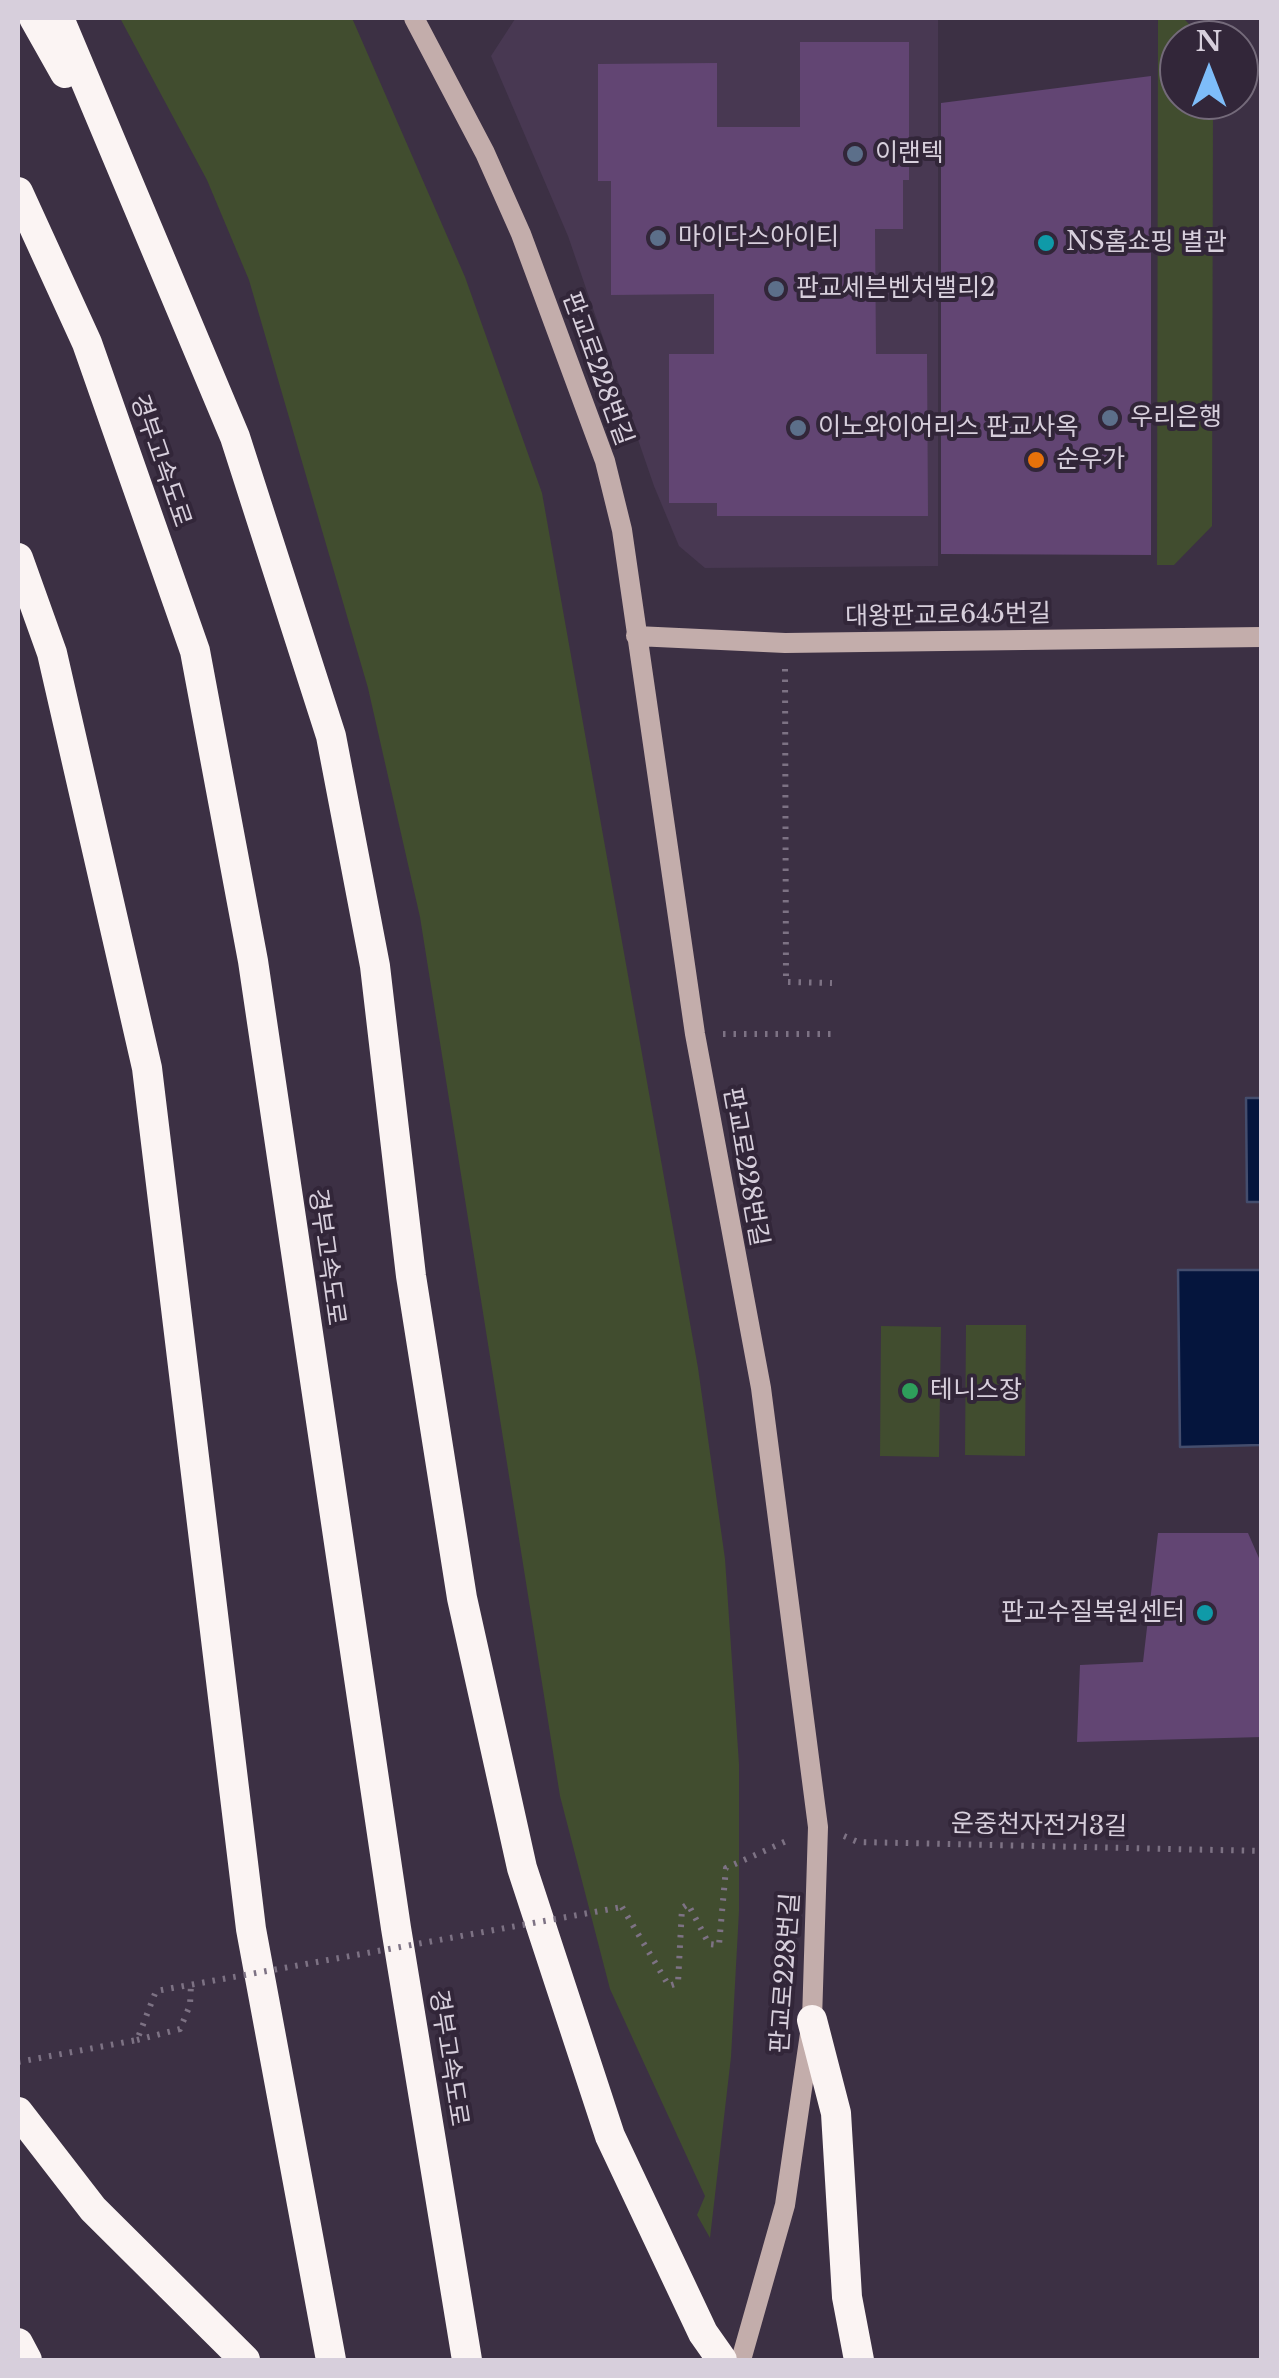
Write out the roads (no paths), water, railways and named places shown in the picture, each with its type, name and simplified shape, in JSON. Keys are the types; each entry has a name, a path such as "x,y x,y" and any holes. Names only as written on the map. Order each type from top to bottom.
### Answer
{"highway":[{"path":"34,18 132,193"},
{"path":"60,18 235,437 331,736 375,966 411,1276 462,1598 522,1868 610,2136 703,2333 722,2360"},
{"name":"경부고속도로","path":"18,192 87,343 195,652 253,961 384,1850 466,2360"},
{"path":"18,558 52,653 147,1068 251,1929 331,2360"},
{"path":"812,2020 836,2113 846,2297 859,2360"},
{"path":"18,2112 93,2208 246,2360"},
{"path":"18,2343 28,2360"}],"street":[{"name":"판교로228번길","path":"414,18 486,153 520,234 604,460 622,530 695,1034 761,1388 818,1827 812,2020 784,2205 741,2360"},
{"name":"대왕판교로645번길","path":"636,636 785,643 1262,638"}],"water":[{"path":"1246,1098 1261,1098 1261,1202 1247,1202"},
{"path":"1178,1270 1261,1270 1261,1445 1180,1447"}],"place":[{"name":"이랜텍","path":"855,154"},
{"name":"마이다스아이티","path":"658,238"},
{"name":"NS홈쇼핑 별관","path":"1046,243"},
{"name":"판교세븐벤처밸리2","path":"776,289"},
{"name":"우리은행","path":"1110,418"},
{"name":"이노와이어리스 판교사옥","path":"798,428"},
{"name":"순우가","path":"1036,460"},
{"name":"테니스장","path":"910,1391"},
{"name":"판교수질복원센터","path":"1205,1613"}]}
